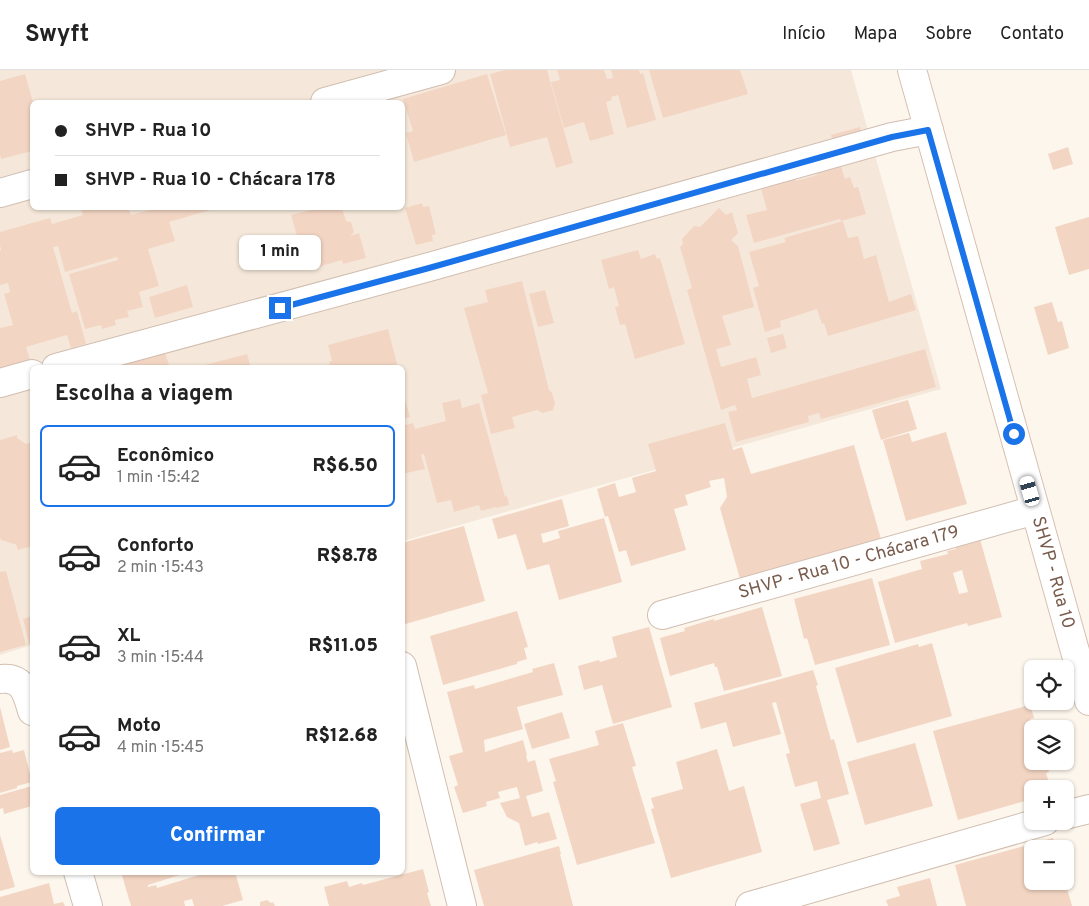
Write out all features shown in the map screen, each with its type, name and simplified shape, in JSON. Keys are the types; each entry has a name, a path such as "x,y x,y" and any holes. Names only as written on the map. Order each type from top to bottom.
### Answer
{"street":[{"path":"332,100 441,70"},
{"name":"SHVP - Rua 10","path":"912,70 1089,701"},
{"path":"67,365 429,268 892,137 928,130"},
{"path":"0,193 30,185"},
{"path":"0,383 30,375"},
{"name":"SHVP - Rua 10 - Chácara 179","path":"662,615 1036,510"},
{"path":"405,678 462,906"},
{"path":"10,681 27,693 30,704"},
{"path":"1074,813 1089,809"},
{"path":"750,906 1024,827"},
{"path":"79,875 88,906"}],"shaded area":[{"path":"0,70 851,70 941,389 405,540 405,365 30,365 30,646 0,655"}],"building":[{"path":"505,70 547,70 573,163 556,168 547,137 510,147 490,74"},
{"path":"557,70 604,70 607,79 613,78 611,70 639,70 640,74 643,73 656,120 627,128 618,95 611,97 612,100 606,102 614,134 590,141 584,122 564,128 551,82 560,80"},
{"path":"649,70 740,70 748,94 663,118"},
{"path":"25,74 32,100 30,100 30,152 1,159 0,155 0,81"},
{"path":"487,74 506,135 414,162 406,133 413,131 405,100 403,99"},
{"path":"860,127 868,154 834,148 831,135"},
{"path":"1068,147 1073,164 1053,170 1048,154"},
{"path":"841,166 845,179 850,177 854,188 858,187 866,214 841,221 840,219 754,243 746,215 767,210 760,185 794,175 796,181"},
{"path":"422,203 423,207 429,206 436,234 432,235 433,241 416,245 405,208"},
{"path":"719,208 726,215 732,212 738,233 731,240 738,246 754,307 722,316 731,345 716,349 721,367 756,357 761,375 747,379 752,398 925,349 936,387 821,419 819,413 808,416 809,422 736,442 728,412 737,410 735,405 721,410 687,290 692,288 680,247 683,244 682,239 694,226 700,227"},
{"path":"82,210 129,210 131,215 150,210 210,210 169,222 175,241 148,249 159,286 139,292 143,307 127,311 129,317 115,320 116,325 102,329 101,325 85,329 69,274 118,260 117,257 65,272 58,246 53,247 72,313 77,311 86,344 71,348 67,335 26,347 30,360 0,369 0,328 13,325 4,294 10,292 8,283 0,285 0,232 50,218 52,224 83,215"},
{"path":"312,210 343,210 346,221 351,222 354,232 350,236 359,233 366,258 343,264 342,260 307,270 291,215"},
{"path":"1089,217 1089,269 1069,275 1055,227"},
{"path":"843,221 848,238 858,236 864,259 876,255 889,302 911,294 916,310 828,336 817,309 780,321 781,327 765,332 753,288 759,286 749,252 786,242 784,238"},
{"path":"638,250 641,259 655,254 657,259 660,258 685,344 635,359 625,324 620,325 615,307 619,306 614,287 609,289 601,260"},
{"path":"522,281 549,390 555,403 553,410 543,413 537,410 512,417 515,428 491,434 481,395 488,393 464,308 488,302 485,290"},
{"path":"187,285 193,307 155,318 149,297"},
{"path":"545,290 554,323 538,327 529,294"},
{"path":"1052,302 1058,322 1062,321 1069,348 1048,355 1034,307"},
{"path":"388,329 397,365 330,365 329,362 332,361 328,345"},
{"path":"783,334 787,348 771,353 767,338"},
{"path":"165,353 169,365 125,365"},
{"path":"247,354 250,365 205,365"},
{"path":"460,399 462,408 479,403 505,497 507,496 509,505 481,511 479,505 454,512 451,500 437,503 424,454 421,455 425,469 405,473 405,425 413,423 415,429 446,421 442,403"},
{"path":"405,400 410,417 405,418"},
{"path":"908,400 917,429 881,440 872,410"},
{"path":"725,423 733,450 742,447 751,474 854,445 881,539 740,579 720,508 727,497 724,478 709,481 711,487 685,495 688,505 674,509 686,550 631,566 626,550 619,552 608,516 605,517 597,489 615,483 619,497 636,492 632,478 656,471 648,444"},
{"path":"946,432 967,504 906,521 883,440 909,433 912,442"},
{"path":"17,435 17,438 26,444 30,443 30,547 18,550 16,544 1,540 0,537 0,440"},
{"path":"562,499 569,526 541,534 543,543 560,538 558,531 604,518 622,582 559,600 549,564 527,570 516,534 498,539 492,519"},
{"path":"464,526 485,601 405,624 405,542"},
{"path":"978,532 1002,617 968,626 967,623 895,643 878,582 922,569 920,561 948,554 947,551 956,549 953,539","holes":["962,570 968,592 959,594 953,573"]},
{"path":"6,571 26,645 0,652 0,572"},
{"path":"872,578 890,645 815,665 807,638 804,639 794,599"},
{"path":"762,607 782,676 724,691 714,663 670,676 660,638 685,631 684,628"},
{"path":"517,611 528,647 524,648 527,659 517,662 517,664 443,685 430,636"},
{"path":"30,617 30,644 29,644 23,619"},
{"path":"649,627 672,707 613,724 602,685 584,690 578,666 617,657 612,637"},
{"path":"932,643 952,716 857,743 835,668 918,644 919,647"},
{"path":"554,663 563,695 517,707 523,729 484,740 485,752 523,740 528,762 535,760 543,791 526,796 532,817 549,812 557,839 525,846 519,823 507,817 500,803 520,798 517,787 498,792 500,798 486,802 487,806 463,813 454,787 458,785 449,756 463,752 447,692 474,685 475,689 533,672 532,669"},
{"path":"813,670 831,740 834,739 849,794 827,800 840,844 814,851 800,804 821,798 817,781 795,787 786,754 790,753 776,702 772,703 781,734 733,747 726,722 701,729 694,703"},
{"path":"0,707 10,747 0,750"},
{"path":"1024,707 1024,710 1032,710 1034,718 1024,720 1024,770 1048,770 1049,772 1046,773 1048,780 1024,780 1024,801 958,820 933,731"},
{"path":"562,712 570,738 532,749 524,724"},
{"path":"623,723 636,766 632,767 655,843 577,865 553,782 556,781 549,759 599,745 595,731"},
{"path":"915,743 933,806 865,825 847,762"},
{"path":"717,749 729,791 744,786 762,852 671,878 651,809 654,808 651,798 683,789 676,762"},
{"path":"12,750 13,753 24,750 30,774 30,783 0,793 0,753"},
{"path":"30,787 30,807 4,814 3,808 0,809 0,795"},
{"path":"0,835 15,887 0,891"},
{"path":"559,846 573,906 484,906 474,870"},
{"path":"1024,846 1024,890 1068,890 1072,906 966,906 955,865"},
{"path":"423,869 431,906 329,906 324,887 347,881 349,887 362,883 363,885"},
{"path":"122,875 180,875 148,885 148,887 156,885 157,888 199,875 236,875 243,900 222,906 194,906 192,899 184,901 185,906 131,906"},
{"path":"930,878 937,906 888,906 886,900 900,896 897,887"},
{"path":"49,883 54,904 63,902 65,906 0,906 0,897"},
{"path":"267,900 271,903 273,902 275,906 260,906 260,902"}],"route":[{"path":"280,308 429,268 892,137 928,130 1014,434"}]}
